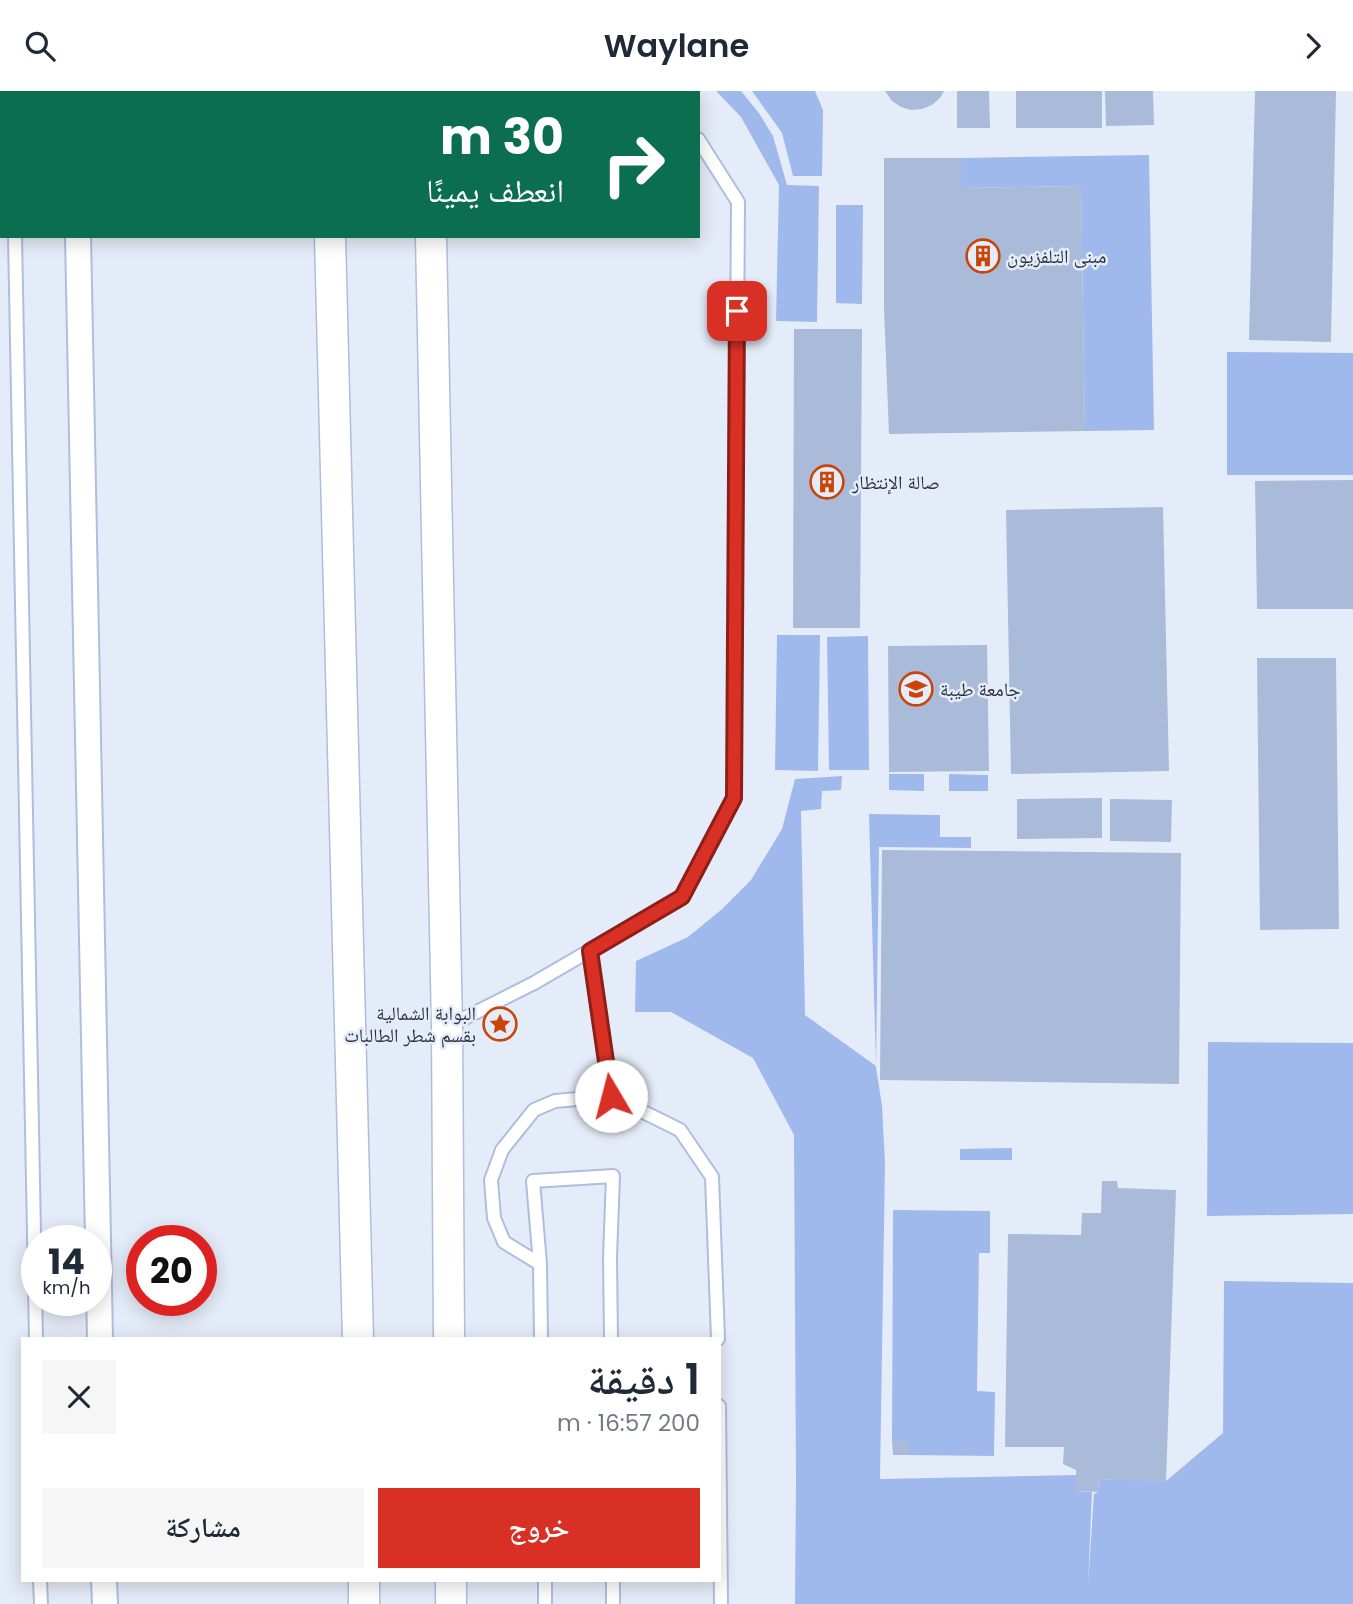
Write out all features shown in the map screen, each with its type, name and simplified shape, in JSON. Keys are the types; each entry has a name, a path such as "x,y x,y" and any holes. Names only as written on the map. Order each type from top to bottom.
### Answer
{"street":[{"path":"78,238 100,1337"},
{"path":"330,238 358,1337"},
{"path":"431,238 447,1027 449,1337"},
{"path":"104,1582 105,1604"},
{"path":"364,1582 364,1604"},
{"path":"451,1582 451,1604"}],"lane":[{"path":"447,1027 534,983 682,897 734,798 738,202 700,142"},
{"path":"15,238 36,1337"},
{"path":"590,951 611,1096"},
{"path":"540,1264 504,1242 494,1218 491,1180 502,1150 534,1110 555,1101 611,1096 680,1130 712,1178 718,1337"},
{"path":"541,1337 540,1264 533,1181 613,1176 611,1337"},
{"path":"40,1582 41,1604"},
{"path":"545,1582 545,1604"},
{"path":"613,1582 613,1604"},
{"path":"721,1582 721,1604"}],"shaded area":[{"path":"716,91 741,91 759,113 773,136 787,185 819,186 817,322 776,321 779,185 741,117"},
{"path":"752,91 815,91 823,110 822,176 793,176 782,133"},
{"path":"1149,155 1154,430 1085,431 1081,186 961,188 961,158"},
{"path":"836,205 863,205 862,304 836,303"},
{"path":"1227,352 1353,353 1353,475 1227,475"},
{"path":"777,635 820,635 818,771 775,770"},
{"path":"868,636 869,770 829,770 827,637"},
{"path":"889,774 924,774 924,791 889,790"},
{"path":"949,774 988,775 988,791 949,791"},
{"path":"842,776 841,790 822,791 821,809 801,811 805,1015 876,1066 869,814 940,815 940,837 971,837 971,848 879,847 876,1067 882,1106 885,1163 880,1479 1076,1475 1076,1491 1092,1492 1088,1585 1094,1494 1098,1492 1099,1479 1166,1481 1223,1433 1224,1281 1353,1283 1353,1604 795,1604 794,1135 753,1058 671,1012 635,1012 636,961 688,937 721,910 751,880 782,829 795,779"},
{"path":"1208,1042 1353,1043 1353,1214 1207,1216"},
{"path":"1012,1148 1012,1160 960,1160 960,1149"},
{"path":"893,1210 990,1211 990,1253 979,1253 977,1391 995,1392 994,1456 908,1455 908,1441 892,1441"}],"building":[{"path":"885,91 944,91 932,105 911,110 892,101"},
{"path":"957,91 989,91 990,128 957,128"},
{"path":"1016,91 1102,91 1102,128 1016,128"},
{"path":"1105,91 1153,91 1154,125 1106,126"},
{"path":"1255,91 1336,91 1331,342 1249,340"},
{"name":"مبنى التلفزيون","path":"884,158 961,158 961,188 1081,186 1085,431 889,434 884,309"},
{"name":"صالة الإنتظار","path":"794,329 862,329 860,628 793,628"},
{"path":"1353,480 1353,609 1257,609 1255,481"},
{"path":"1163,507 1169,771 1011,774 1006,510"},
{"path":"987,645 989,771 889,772 888,646"},
{"path":"1257,658 1336,658 1339,929 1260,930"},
{"path":"1102,798 1102,838 1017,839 1017,799"},
{"path":"1110,799 1172,800 1171,842 1110,841"},
{"path":"882,850 1181,853 1179,1084 880,1080"},
{"path":"1102,1181 1117,1181 1118,1188 1176,1190 1166,1482 1099,1479 1098,1492 1076,1491 1076,1470 1063,1464 1064,1447 1005,1447 1008,1234 1081,1235 1082,1213 1101,1213"},
{"path":"892,1441 909,1441 908,1455 893,1455"}],"place":[{"name":"مبنى التلفزيون","path":"983,256"},
{"name":"صالة الإنتظار","path":"827,482"},
{"name":"جامعة طيبة","path":"916,689"},
{"name":"البوابة الشمالية بقسم شطر الطالبات","path":"500,1024"}],"route":[{"path":"611,1096 590,951 682,897 734,798 737,311"}]}
